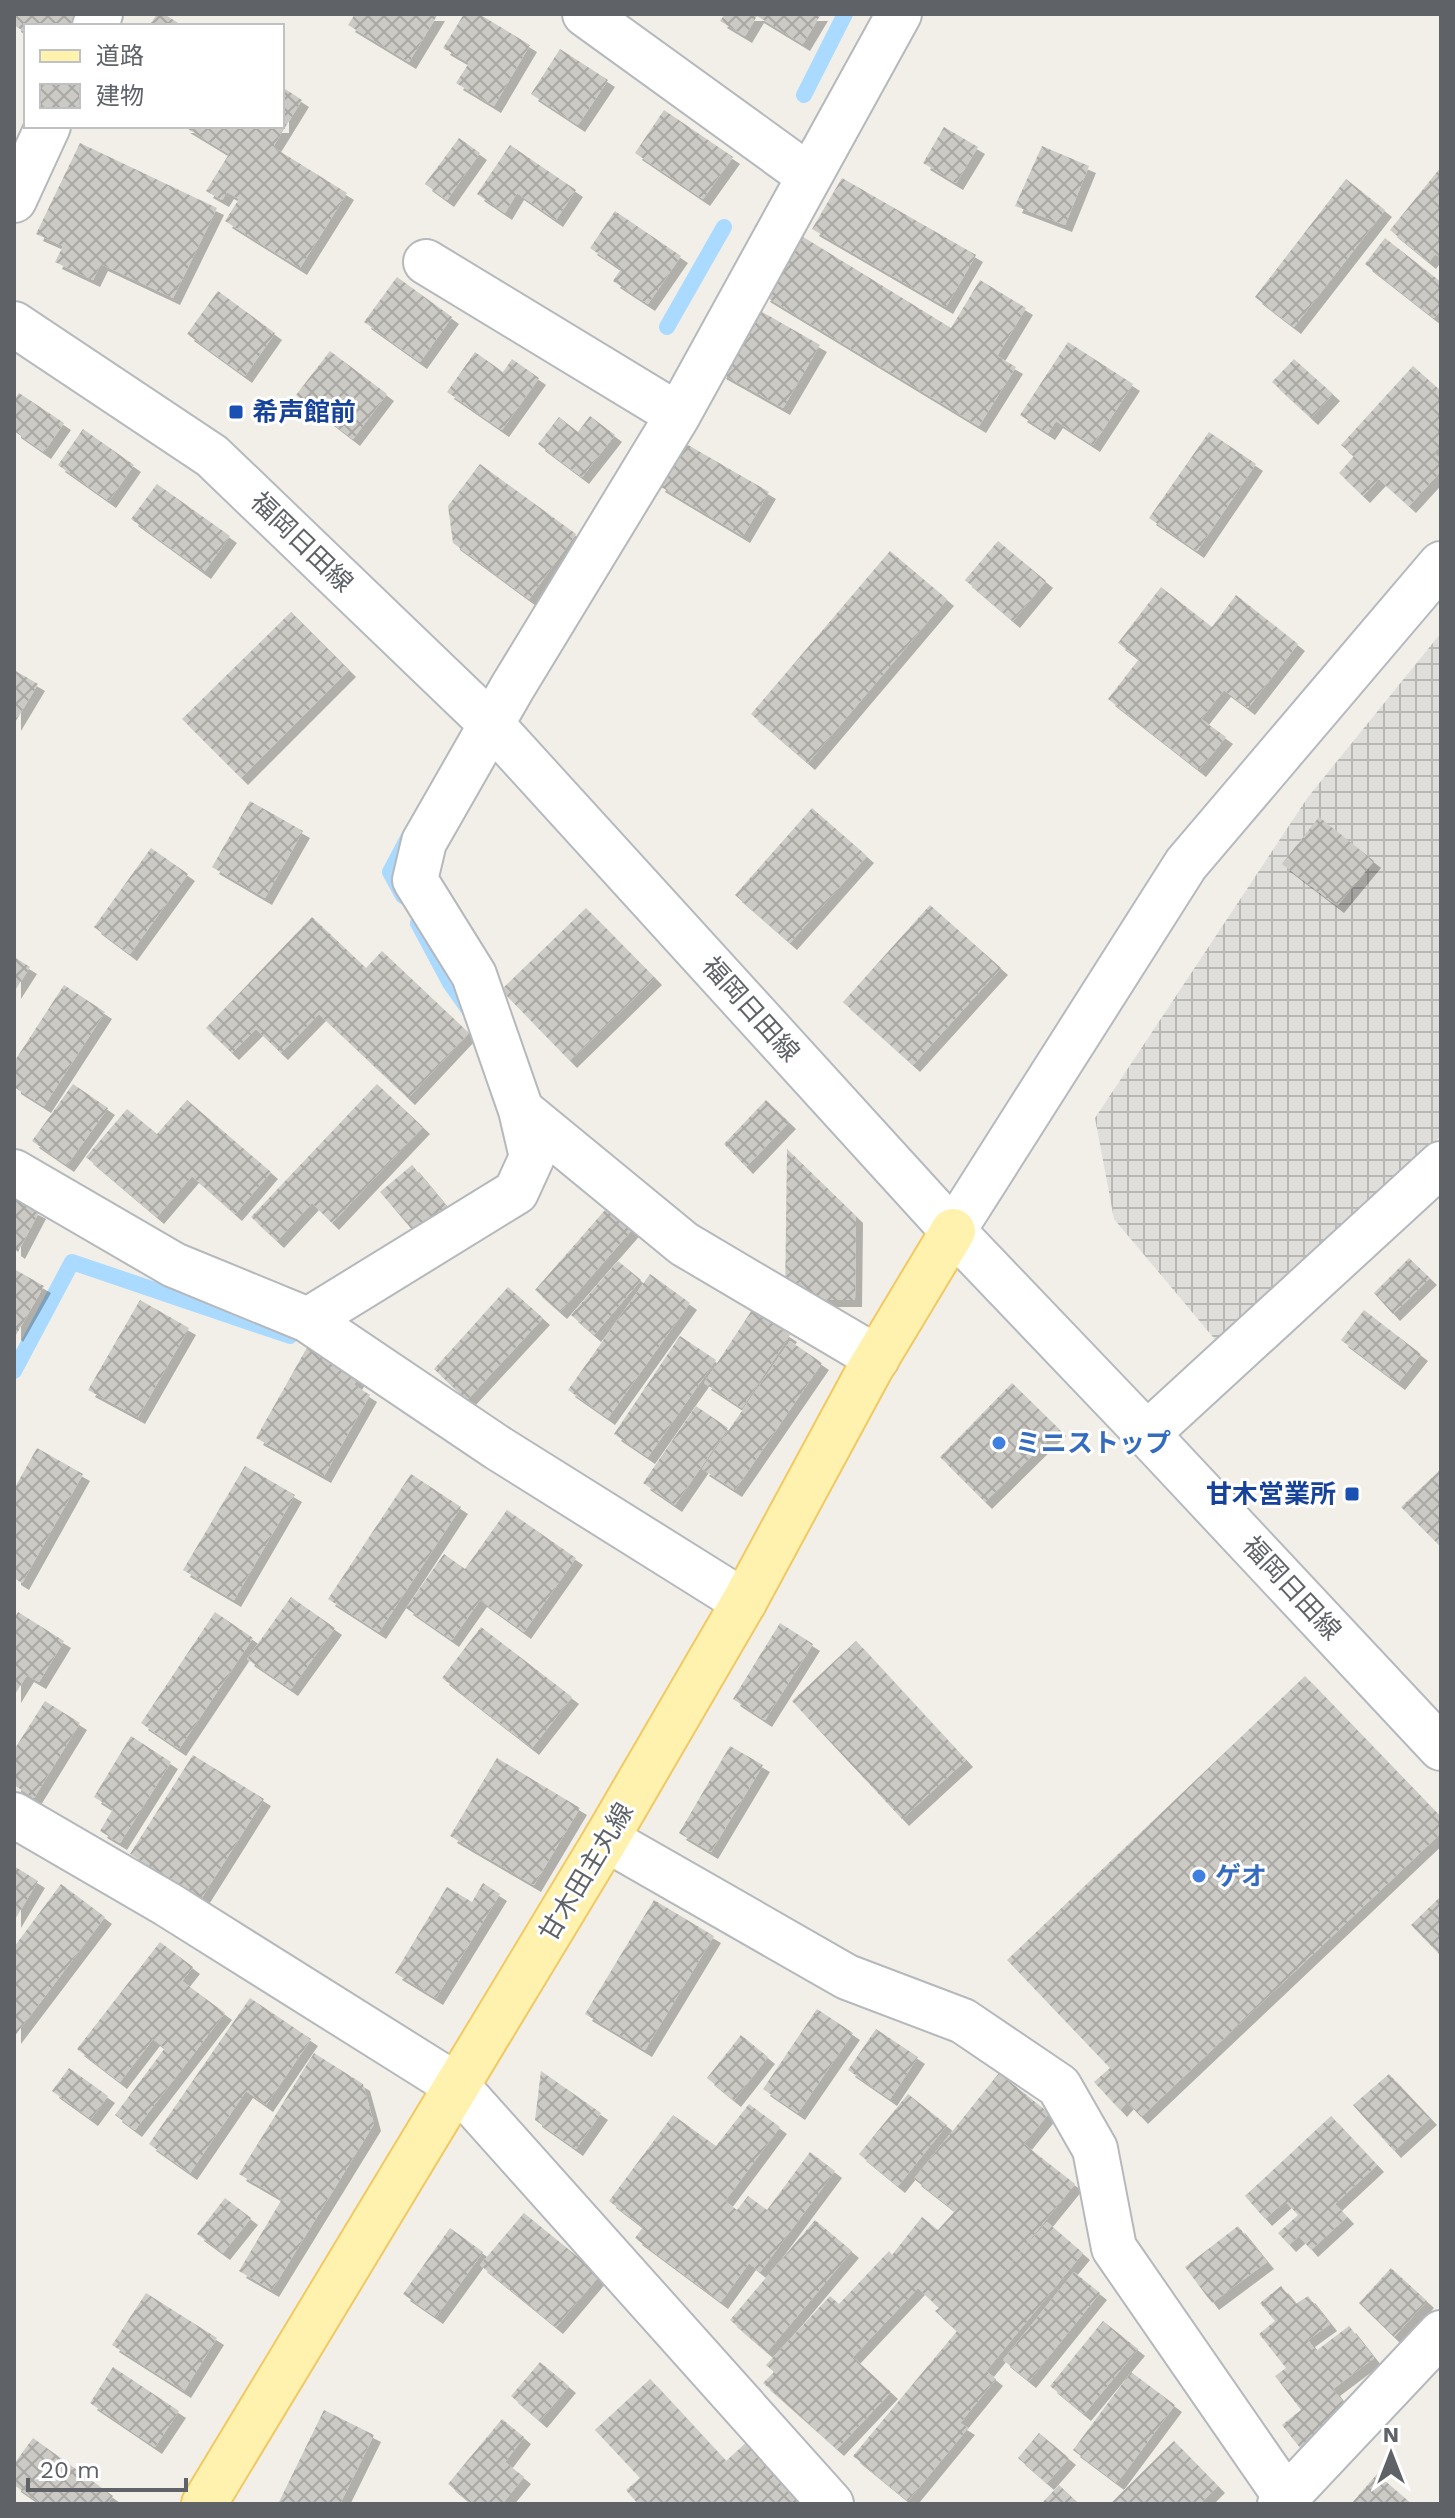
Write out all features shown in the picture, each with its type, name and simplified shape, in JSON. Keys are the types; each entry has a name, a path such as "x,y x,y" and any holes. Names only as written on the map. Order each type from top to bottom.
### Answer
{"main road":[{"name":"甘木田主丸線","path":"204,2504 606,1839 744,1602 877,1358 953,1231"}],"street":[{"path":"585,14 809,176"},
{"path":"308,1320 516,1192 532,1157 521,1110 474,975 415,880 424,842 491,724 678,415 899,14"},
{"path":"14,200 47,128"},
{"path":"426,262 678,415"},
{"name":"福岡日田線","path":"14,324 212,456 491,724 953,1231 1441,1748"},
{"path":"953,1231 1186,864 1441,564"},
{"path":"521,1110 684,1244 877,1358"},
{"path":"1147,1434 1441,1164"},
{"path":"14,1172 174,1265 308,1320 498,1448 744,1602"},
{"path":"14,1815 167,1904 457,2086 831,2504"},
{"path":"606,1839 847,1977 963,2021 1059,2086 1095,2149 1114,2248 1283,2501 1441,2333"}],"shaded area":[{"path":"1441,633 1441,1136 1218,1343 1114,1219 1095,1118 1308,797"}],"building":[{"path":"14,14 80,14 73,24 24,24 24,32 14,25"},
{"path":"157,14 164,14 180,24 150,24"},
{"path":"355,14 438,14 409,62 348,25"},
{"path":"464,14 479,14 530,45 494,106 456,83 469,63 443,48"},
{"path":"725,14 821,14 803,44 757,16 745,36 720,21"},
{"path":"560,49 608,80 578,125 531,94"},
{"path":"284,88 302,100 273,147 347,193 300,268 225,221 239,199 227,192 222,200 206,191 229,154 186,128 284,128"},
{"path":"664,110 733,157 703,199 635,153"},
{"path":"944,127 978,147 956,183 923,163"},
{"path":"459,138 480,153 447,200 425,184"},
{"path":"80,143 217,208 173,298 101,264 93,280 55,262 63,246 36,234"},
{"path":"510,145 576,190 556,220 517,193 505,213 477,194"},
{"path":"1042,146 1089,166 1065,225 1015,206"},
{"path":"1441,167 1441,258 1435,254 1429,262 1390,230"},
{"path":"842,178 976,255 946,307 812,229"},
{"path":"1346,179 1385,210 1294,327 1255,297"},
{"path":"615,211 681,256 648,304 613,281 621,269 590,248"},
{"path":"800,235 951,328 980,280 1026,308 997,356 1016,367 979,426 763,295"},
{"path":"1385,238 1441,282 1441,310 1434,318 1365,264"},
{"path":"397,277 452,317 420,362 364,322"},
{"path":"218,291 275,333 245,376 187,334"},
{"path":"757,309 820,345 783,408 719,372"},
{"path":"1068,342 1133,384 1093,445 1056,421 1048,433 1020,415"},
{"path":"330,351 387,394 353,439 296,395"},
{"path":"475,352 503,372 512,359 539,378 502,430 447,392"},
{"path":"1294,359 1333,394 1311,418 1272,382"},
{"path":"1413,366 1441,391 1441,446 1434,453 1441,459 1441,471 1409,506 1379,479 1363,496 1339,473 1354,456 1341,445"},
{"path":"19,393 64,423 44,452 14,431 14,400"},
{"path":"590,416 615,435 582,477 538,444 559,417 578,432"},
{"path":"83,429 134,465 109,501 58,465"},
{"path":"1209,432 1256,464 1197,551 1149,518"},
{"path":"683,442 769,492 743,536 658,485"},
{"path":"480,464 576,534 529,599 453,543 448,506"},
{"path":"157,484 230,536 204,572 131,519"},
{"path":"998,541 1046,581 1013,621 965,580"},
{"path":"890,551 947,599 808,763 751,714"},
{"path":"1161,587 1212,627 1236,595 1298,644 1248,708 1224,690 1201,719 1226,737 1199,770 1108,699 1139,659 1118,643"},
{"path":"291,612 349,670 241,778 182,719"},
{"path":"14,670 38,684 14,724"},
{"path":"250,801 303,831 265,898 212,867"},
{"path":"812,808 867,856 790,943 735,895"},
{"path":"1319,817 1374,861 1337,906 1282,864"},
{"path":"151,848 188,874 130,954 94,927"},
{"path":"930,905 1001,968 913,1065 843,1002"},
{"path":"586,908 655,978 570,1061 501,990"},
{"path":"312,917 366,968 382,951 469,1033 408,1098 319,1014 281,1053 256,1029 232,1053 206,1028"},
{"path":"14,957 30,967 14,992"},
{"path":"64,985 105,1012 44,1106 14,1087 14,1062"},
{"path":"73,1084 108,1108 67,1165 32,1141"},
{"path":"377,1084 423,1127 332,1223 312,1203 277,1241 251,1217"},
{"path":"187,1100 271,1172 235,1214 192,1176 157,1217 86,1157 127,1109 157,1134"},
{"path":"766,1100 789,1122 746,1167 724,1144"},
{"path":"787,1149 856,1216 855,1300 785,1300"},
{"path":"412,1165 447,1207 415,1233 380,1192"},
{"path":"14,1199 39,1212 18,1252 14,1249"},
{"path":"612,1202 637,1224 560,1312 535,1290"},
{"path":"1409,1258 1430,1278 1393,1314 1374,1293"},
{"path":"618,1261 641,1280 594,1335 571,1315"},
{"path":"14,1269 44,1286 16,1335 14,1333"},
{"path":"650,1274 690,1303 608,1418 568,1390"},
{"path":"508,1287 543,1318 467,1400 434,1369"},
{"path":"140,1300 189,1328 138,1417 88,1390"},
{"path":"752,1310 790,1335 742,1408 704,1383"},
{"path":"1364,1310 1421,1354 1398,1383 1341,1340"},
{"path":"680,1336 716,1360 648,1457 614,1434"},
{"path":"790,1341 822,1363 735,1490 702,1469"},
{"path":"309,1344 360,1374 354,1385 370,1395 324,1476 256,1438"},
{"name":"ミニストップ","path":"1012,1383 1059,1429 985,1502 940,1457"},
{"path":"696,1406 728,1428 675,1505 643,1483"},
{"path":"37,1448 83,1474 22,1583 14,1578 14,1489"},
{"path":"245,1466 295,1495 234,1600 183,1570"},
{"path":"1441,1469 1441,1547 1401,1507"},
{"path":"411,1474 461,1507 379,1632 328,1599"},
{"path":"507,1510 576,1558 524,1632 480,1600 452,1640 406,1608 444,1554 465,1569"},
{"path":"291,1597 335,1628 291,1689 247,1659"},
{"path":"18,1612 64,1641 39,1682 27,1675 14,1696 14,1619"},
{"path":"215,1612 253,1638 179,1749 141,1723"},
{"path":"780,1623 813,1644 765,1720 733,1699"},
{"path":"481,1627 572,1697 532,1748 442,1678"},
{"path":"856,1641 966,1760 902,1819 792,1701"},
{"path":"1305,1676 1441,1817 1441,1833 1141,2117 1127,2102 1120,2110 1094,2082 1110,2068 1007,1960"},
{"path":"45,1701 80,1723 34,1798 14,1785 14,1750"},
{"path":"131,1736 171,1762 120,1843 100,1831 113,1809 94,1797"},
{"path":"730,1746 763,1765 711,1852 679,1833"},
{"path":"193,1755 264,1799 201,1899 130,1854"},
{"path":"497,1758 580,1808 534,1885 450,1836"},
{"path":"14,1866 38,1881 14,1921"},
{"path":"483,1883 500,1894 436,1998 395,1973 447,1887 472,1902"},
{"path":"61,1884 105,1917 14,2037 14,1947"},
{"path":"1441,1896 1441,1956 1411,1925"},
{"path":"654,1900 714,1936 645,2050 585,2014"},
{"path":"160,1942 193,1967 182,1981 225,2013 135,2130 115,2115 165,2048 153,2039 120,2082 77,2049"},
{"path":"250,1998 311,2039 266,2105 246,2091 190,2173 149,2144"},
{"path":"817,2009 853,2033 798,2113 763,2089"},
{"path":"876,2029 918,2057 890,2099 848,2070"},
{"path":"741,2035 768,2057 734,2100 707,2078"},
{"path":"314,2053 363,2084 374,2124 272,2290 239,2271 282,2199 239,2174"},
{"path":"69,2068 108,2096 91,2119 52,2091"},
{"path":"541,2071 601,2113 576,2149 535,2120"},
{"path":"999,2073 1049,2113 1024,2144 1075,2184 1001,2275 1047,2222 1083,2253 986,2371 996,2379 960,2423 968,2428 908,2501 853,2456 957,2331 935,2311 939,2308 918,2288 853,2357 891,2392 837,2449 763,2383 774,2372 766,2365 830,2296 839,2304 889,2251 892,2255 922,2217 938,2230 955,2211 914,2179"},
{"path":"1389,2074 1430,2118 1394,2151 1353,2105"},
{"path":"908,2094 947,2125 898,2186 859,2154"},
{"path":"749,2104 780,2127 725,2201 737,2210 748,2196 767,2210 810,2152 835,2171 760,2272 749,2263 721,2302 635,2238 643,2227 609,2201 673,2115 716,2146"},
{"path":"1331,2116 1377,2165 1335,2204 1347,2217 1311,2250 1299,2236 1289,2245 1278,2233 1298,2215 1285,2201 1265,2219 1245,2196"},
{"path":"225,2198 251,2218 223,2253 197,2234"},
{"path":"524,2213 600,2275 556,2327 480,2265"},
{"path":"815,2220 852,2251 767,2352 730,2320"},
{"path":"1238,2226 1267,2262 1212,2303 1185,2267"},
{"path":"450,2228 483,2252 436,2317 403,2294"},
{"path":"1391,2268 1427,2301 1394,2337 1359,2303"},
{"path":"1074,2272 1100,2293 1029,2381 1003,2360"},
{"path":"1281,2286 1296,2304 1308,2296 1330,2324 1308,2340 1316,2351 1349,2326 1374,2358 1333,2389 1346,2406 1324,2424 1331,2433 1304,2453 1282,2425 1301,2410 1275,2376 1286,2368 1259,2334 1275,2321 1260,2303"},
{"path":"146,2293 217,2338 184,2391 112,2345"},
{"path":"1103,2321 1138,2349 1084,2414 1050,2386"},
{"path":"540,2362 569,2386 540,2421 511,2396"},
{"path":"113,2367 179,2411 155,2447 90,2403"},
{"path":"1131,2372 1175,2405 1117,2483 1073,2450"},
{"path":"650,2379 726,2461 749,2440 803,2497 796,2504 638,2504 626,2490 640,2478 595,2430"},
{"path":"324,2410 374,2435 340,2504 278,2504"},
{"path":"502,2419 524,2437 505,2462 524,2477 502,2504 472,2504 448,2484"},
{"path":"1039,2433 1069,2458 1047,2483 1018,2458"},
{"path":"33,2438 113,2496 107,2504 41,2504 14,2485 14,2464"},
{"path":"1174,2441 1218,2486 1200,2504 1110,2504"},
{"path":"1377,2474 1412,2504 1351,2504"},
{"path":"1059,2485 1079,2504 1041,2504"}],"waterway":[{"path":"804,95 845,14"},
{"path":"667,327 724,227"},
{"path":"403,896 390,872 408,838"},
{"path":"418,923 450,983 469,1010"},
{"path":"14,1371 72,1262 290,1336"}],"place":[{"name":"希声館前","path":"236,412"},
{"name":"ミニストップ","path":"999,1443"},
{"name":"甘木営業所","path":"1352,1494"},
{"name":"ゲオ","path":"1199,1876"}]}
